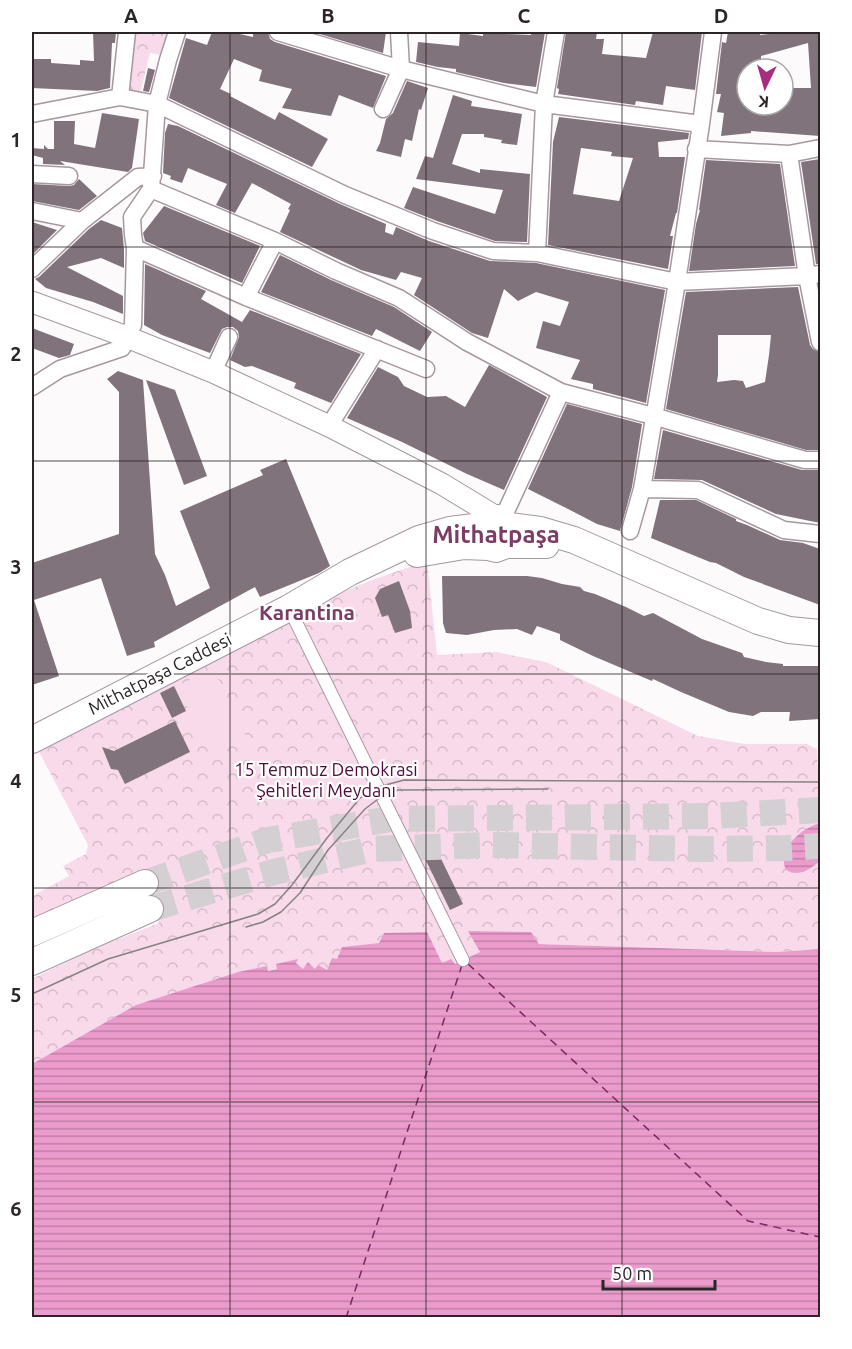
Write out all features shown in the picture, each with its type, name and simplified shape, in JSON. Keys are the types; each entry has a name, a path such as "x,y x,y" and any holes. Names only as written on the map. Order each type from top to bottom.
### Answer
{"main road":[{"name":"Mithatpaşa Caddesi","path":"32,740 289,608 350,572 419,539 450,530 498,530 575,550 703,596 758,621 789,630 820,633"},
{"path":"32,933 145,883"},
{"path":"32,962 150,909"}],"street":[{"path":"120,97 127,32"},
{"path":"32,387 60,369 125,342 134,325 135,248 132,217 152,182 157,104 177,32"},
{"path":"278,32 401,69 544,104 701,123"},
{"path":"383,109 401,69 399,32"},
{"path":"537,253 544,104 556,32"},
{"path":"630,531 642,489 677,282 713,32"},
{"path":"32,114 120,97 157,104 345,195 433,231 493,251 537,253 677,282 814,275"},
{"path":"696,149 789,153 820,148"},
{"path":"789,153 814,275 820,342"},
{"path":"32,174 69,176"},
{"path":"32,269 82,221 138,177 336,271 399,298 467,342 561,392 804,460 820,460"},
{"path":"32,211 82,221"},
{"path":"246,297 275,241"},
{"path":"135,248 246,297 426,369"},
{"path":"32,302 209,379 326,434 439,492 498,530"},
{"path":"213,372 229,337"},
{"path":"125,342 213,372 328,426 442,484 498,530"},
{"path":"328,426 377,349"},
{"path":"498,530 561,392"},
{"path":"642,489 698,490 784,530 820,534"},
{"path":"289,608 463,960"}],"green space":[{"path":"131,32 169,32 162,55 150,53 140,93 125,89"},
{"name":"15 Temmuz Demokrasi Şehitleri Meydanı","path":"427,561 437,655 496,652 546,662 698,736 745,744 807,744 817,749 818,772 820,773 820,949 777,952 538,944 531,932 469,932 480,952 455,964 442,963 379,943 342,947 337,960 327,970 303,969 295,963 277,965 277,969 268,971 267,966 238,972 137,1005 32,1064 32,979 93,949 159,923 143,872 32,925 32,896 69,876 63,866 86,854 88,845 34,742 306,607"},
{"path":"213,669 247,739 211,756 177,686"}],"shaded area":[{"path":"820,823 820,861 800,873 786,870 785,854 792,840"},
{"path":"468,931 531,932 539,944 777,952 820,949 820,1317 32,1318 32,1064 136,1005 238,972 267,966 268,971 277,969 276,964 298,959 296,963 303,969 308,962 315,969 318,965 327,970 332,958 337,959 342,947 379,943 384,933 427,932 442,963 451,959 455,964 480,952"}],"building":[{"path":"93,32 116,32 115,43 112,43 110,88 97,91 32,88 32,59 51,59 51,63 80,65 80,60 94,61"},
{"path":"212,32 231,32 253,37 253,32 268,32 270,39 275,42 386,76 373,108 339,95 331,116 282,108 292,89 259,81 262,70 234,59 220,89 275,120 279,112 328,139 312,167 169,98 186,38 207,45"},
{"path":"313,32 386,32 383,53"},
{"path":"531,32 545,32 536,87 504,83 456,72 456,69 416,62 418,42 459,46 460,33 483,36 483,33 531,35"},
{"path":"566,32 597,32 596,39 604,39 602,54 646,58 653,32 671,34 671,32 702,32 695,90 666,86 663,105 636,101 635,105 558,94"},
{"path":"728,32 760,32 760,35 820,32 820,136 751,131 751,133 721,136 724,113 717,112 721,94 716,94 722,42 726,43"},
{"path":"148,68 155,70 149,92 143,91"},
{"path":"407,81 428,88 421,110 419,109 412,141 405,139 401,157 376,151 386,119 393,113"},
{"path":"453,95 472,101 471,106 522,114 517,145 501,143 502,140 484,137 484,134 462,134 452,164 480,173 480,169 530,174 527,242 495,241 404,208 413,187 495,214 503,190 416,179 425,156 433,158"},
{"path":"102,113 139,119 132,168 128,172 60,161 65,165 43,164 43,158 32,155 32,148 44,149 44,145 48,149 54,149 54,121 75,121 74,144 95,148"},
{"path":"559,117 689,133 688,139 658,142 659,157 685,157 677,213 670,236 673,236 668,269 548,245 553,142","holes":["581,148 612,152 611,156 633,158 619,201 573,194"]},
{"path":"168,124 178,126 386,224 385,232 393,235 396,227 429,241 490,261 536,263 665,290 646,403 593,389 593,384 571,379 580,360 536,348 543,321 560,326 569,302 536,292 518,301 504,289 488,338 472,333 414,295 422,278 401,272 396,280 361,270 280,232 291,204 252,183 235,213 216,205 227,184 188,168 182,183 170,179 171,176 163,173 165,133"},
{"path":"820,159 820,264 816,264 801,162"},
{"path":"706,160 780,164 795,266 689,271"},
{"path":"79,179 97,196 79,210 32,201 32,184 69,186 74,185"},
{"path":"164,206 260,246 242,283 145,241 143,233"},
{"path":"101,220 122,228 124,268 101,258 67,267 123,296 123,314 46,288 35,279"},
{"path":"32,222 57,230 32,255"},
{"path":"280,255 394,307 432,332 420,351 376,329 372,336 261,292"},
{"path":"145,264 206,291 201,299 242,322 250,310 361,354 331,403 294,388 296,383 230,360 239,337 238,331 233,327 222,329 210,353 162,335 144,325"},
{"path":"798,287 810,345 820,352 820,450 806,450 666,409 686,292","holes":["718,335 771,335 765,382 746,388 743,381 717,382"]},
{"path":"32,328 74,344 70,355 59,358 32,348"},
{"path":"489,365 547,397 504,490 347,418 378,367 398,377 404,386 427,397 446,396 465,407"},
{"path":"118,371 143,380 155,554 176,606 210,588 180,511 263,475 260,470 286,459 330,566 319,573 260,597 255,587 154,642 155,647 127,656 101,578 34,600 59,676 32,685 32,563 119,534 119,392 107,379"},
{"path":"146,380 175,390 207,476 184,485"},
{"path":"567,404 642,424 632,487 620,531 597,524 528,489"},
{"path":"663,430 802,470 820,470 820,523 776,514 702,480 654,479"},
{"path":"660,500 696,500 780,540 803,543 820,549 820,605 744,577 716,563 651,538"},
{"path":"442,576 527,576 580,587 584,591 644,616 653,613 702,639 742,653 744,657 783,664 783,666 820,666 820,719 789,721 790,712 761,712 753,716 729,712 593,656 560,640 560,634 537,626 532,635 517,629 467,635 446,633 443,623"},
{"path":"399,581 410,611 412,628 395,633 388,615 382,617 375,598 380,589"},
{"path":"174,686 186,711 172,718 160,693"},
{"path":"175,721 190,752 125,784 118,770 111,769 102,747 114,751"},
{"path":"430,836 463,904 450,910 417,842"}],"ferry route":[{"path":"468,964 748,1221 820,1237"},
{"path":"346,1318 462,965"}],"tunnel":[{"path":"145,883 268,840 390,819 713,816 820,810"},
{"path":"150,909 274,872 372,849 490,845 707,849 820,846"}],"tram line":[{"path":"32,994 108,959 258,914 275,904 292,885 360,798 378,787 404,780 820,782"},
{"path":"246,927 263,922 281,912 300,893 328,850 365,809 382,796 398,790 548,789"}],"district":[{"name":"Mithatpaşa","path":"496,535"},
{"name":"Karantina","path":"307,613"}]}
